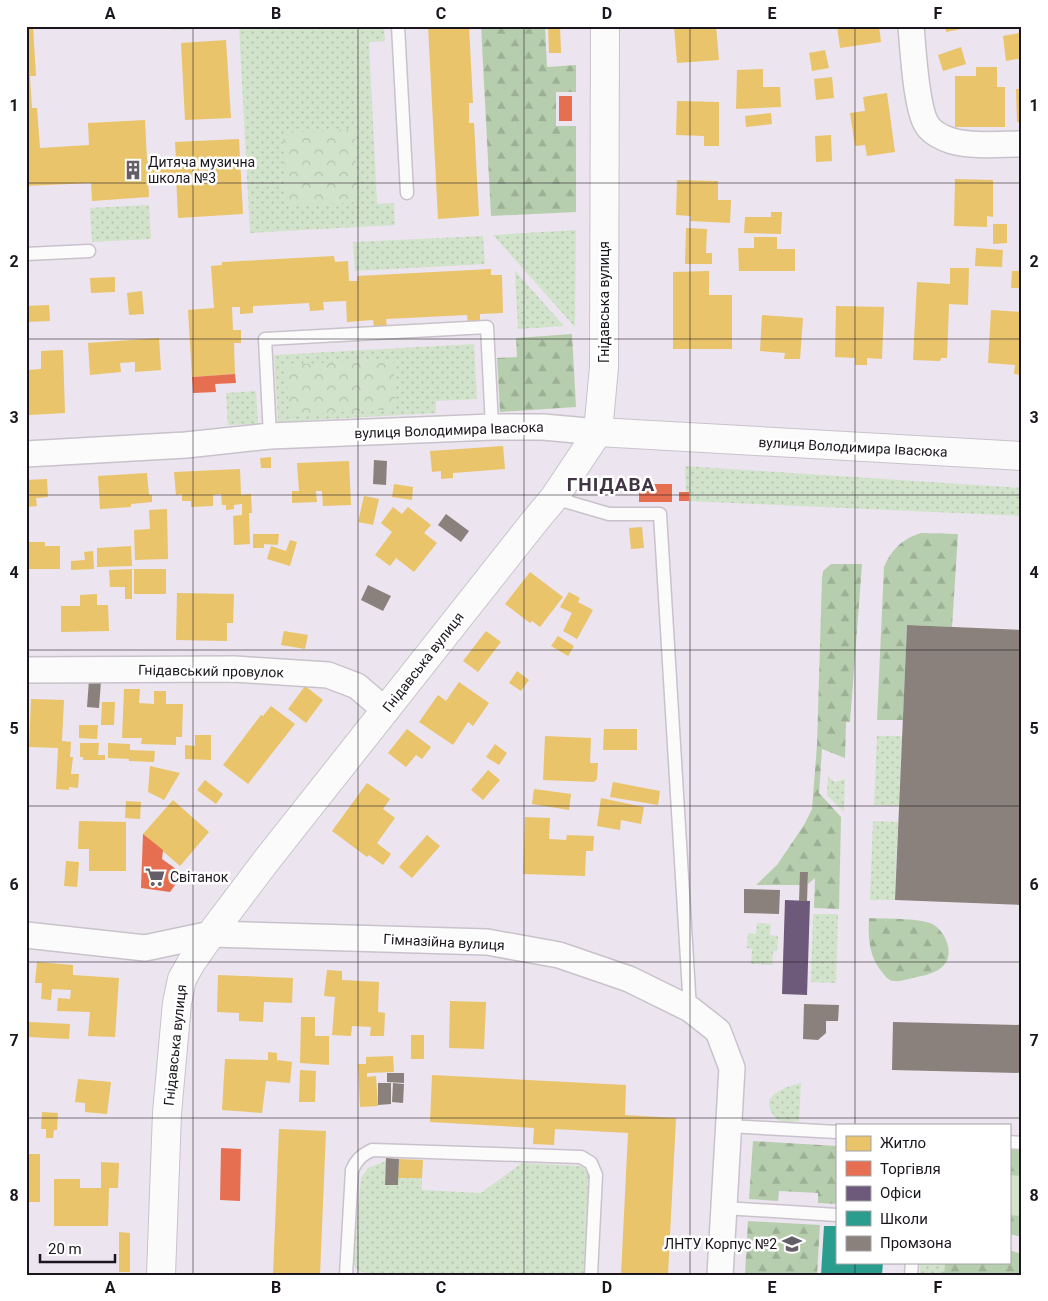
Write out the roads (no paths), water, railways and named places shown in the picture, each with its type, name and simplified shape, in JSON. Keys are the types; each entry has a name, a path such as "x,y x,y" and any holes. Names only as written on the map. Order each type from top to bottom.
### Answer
{"main road":[{"name":"Гнідавська вулиця","path":"161,1275 167,1113 177,1003 182,979 190,963 266,861 554,498 598,432 604,366 605,26"},
{"name":"вулиця Володимира Івасюка","path":"598,432 1022,456"}],"street":[{"path":"911,26 919,102 922,117 928,127 939,136 968,144 1022,144"},
{"name":"вулиця Володимира Івасюка","path":"26,454 186,445 270,436 492,426 543,427 598,432"},
{"name":"Гнідавський провулок","path":"26,670 234,669 328,676 357,686 386,710"},
{"name":"Гімназійна вулиця","path":"26,935 145,948 211,934 487,942 559,955 629,980 690,1009 718,1031 732,1068 720,1275"}],"lane":[{"path":"398,26 407,193"},
{"path":"26,254 89,251"},
{"path":"270,436 265,339 487,327 492,426"},
{"path":"554,498 609,514 660,514 690,1009"},
{"path":"728,1126 836,1132"},
{"path":"346,1275 352,1170 362,1154 372,1150 581,1157 591,1163 596,1175 591,1275"},
{"path":"724,1208 836,1215"}],"place":[{"name":"Дитяча музична школа №3","path":"133,170"},
{"name":"Світанок","path":"155,877"},
{"name":"ЛНТУ Корпус №2","path":"792,1244"}],"district":[{"name":"ГНІДАВА","path":"611,484"}]}
